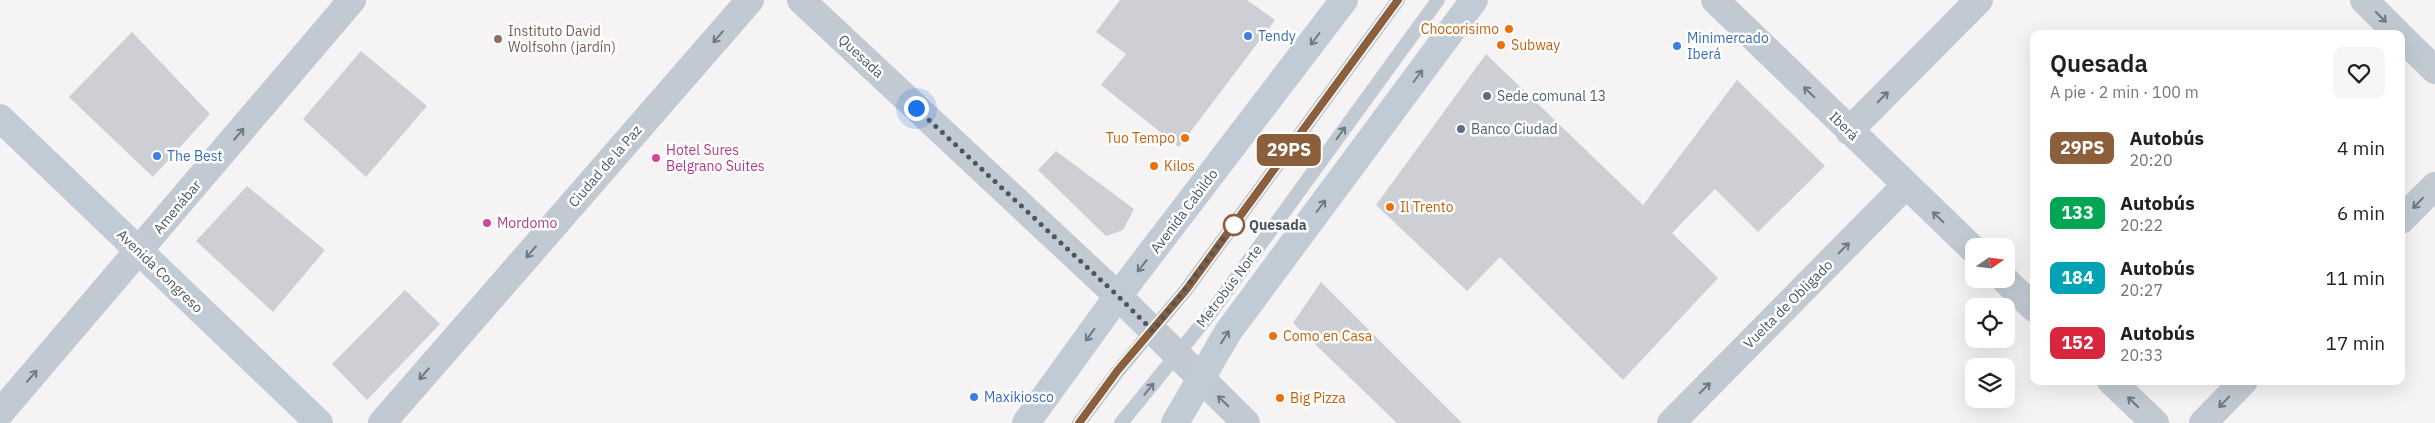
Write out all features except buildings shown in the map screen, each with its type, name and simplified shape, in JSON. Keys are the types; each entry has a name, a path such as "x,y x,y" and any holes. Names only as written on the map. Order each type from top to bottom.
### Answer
{"main road":[{"name":"Avenida Cabildo","path":"1026,423 1118,296 1344,0"},
{"path":"1174,423 1228,332 1474,0"},
{"name":"Avenida Congreso","path":"0,118 320,423"}],"street":[{"name":"Amenábar","path":"0,413 352,0"},
{"name":"Ciudad de la Paz","path":"382,423 750,0"},
{"name":"Quesada","path":"801,0 1118,296 1246,423"},
{"name":"Iberá","path":"1715,0 1965,241"},
{"path":"1849,131 1979,0"},
{"path":"2364,0 2394,30"},
{"path":"2405,41 2435,70"},
{"name":"Vuelta de Obligado","path":"1671,423 1906,185"},
{"path":"2405,216 2435,186"},
{"path":"2013,288 2030,304"},
{"path":"2115,385 2155,423"},
{"path":"2204,423 2240,385"}],"lane":[{"path":"1079,423 1118,370 1191,284 1398,0"},
{"name":"Metrobús Norte","path":"1121,423 1210,314 1438,0"}],"bus line":[{"name":"29PS","path":"1079,423 1118,370 1186,290 1398,0"}],"place":[{"name":"Chocorisimo","path":"1509,29"},
{"name":"Tendy","path":"1248,36"},
{"name":"Instituto David Wolfsohn (jardín)","path":"498,39"},
{"name":"Subway","path":"1501,45"},
{"name":"Minimercado Iberá","path":"1677,46"},
{"name":"Sede comunal 13","path":"1487,96"},
{"name":"Banco Ciudad","path":"1461,129"},
{"name":"Tuo Tempo","path":"1185,138"},
{"name":"The Best","path":"157,156"},
{"name":"Hotel Sures Belgrano Suites","path":"656,158"},
{"name":"Kilos","path":"1154,166"},
{"name":"Il Trento","path":"1390,207"},
{"name":"Mordomo","path":"487,223"},
{"name":"Quesada","path":"1234,225"},
{"name":"Como en Casa","path":"1273,336"},
{"name":"Maxikiosco","path":"974,397"},
{"name":"Big Pizza","path":"1280,398"}],"route":[{"path":"916,108 1118,296 1153,331 1234,225"}]}
